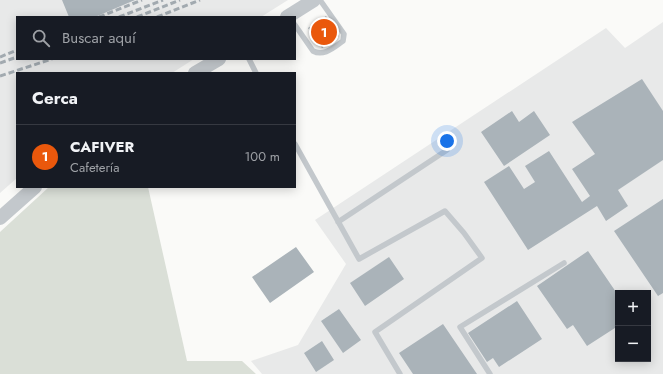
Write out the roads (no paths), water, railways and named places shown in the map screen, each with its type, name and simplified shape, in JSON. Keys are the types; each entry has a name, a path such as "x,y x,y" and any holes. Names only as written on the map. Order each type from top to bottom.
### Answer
{"street":[{"path":"294,16 314,0"},
{"path":"197,72 217,60"},
{"path":"0,218 34,188"}],"lane":[{"path":"296,27 316,53 325,52 343,41 344,34 320,0"},
{"path":"250,60 256,72"},
{"path":"296,146 359,258 445,211 482,258 375,332 400,374"},
{"path":"338,222 447,150"},
{"path":"490,374 460,327 564,263"}],"railway":[{"path":"102,16 142,0"},
{"path":"122,16 163,0"},
{"path":"140,16 180,0"},
{"path":"160,16 200,0"},
{"path":"0,57 16,50"},
{"path":"0,63 16,57"},
{"path":"0,76 49,60"}],"place":[{"name":"CAFIVER","path":"324,32"}]}
